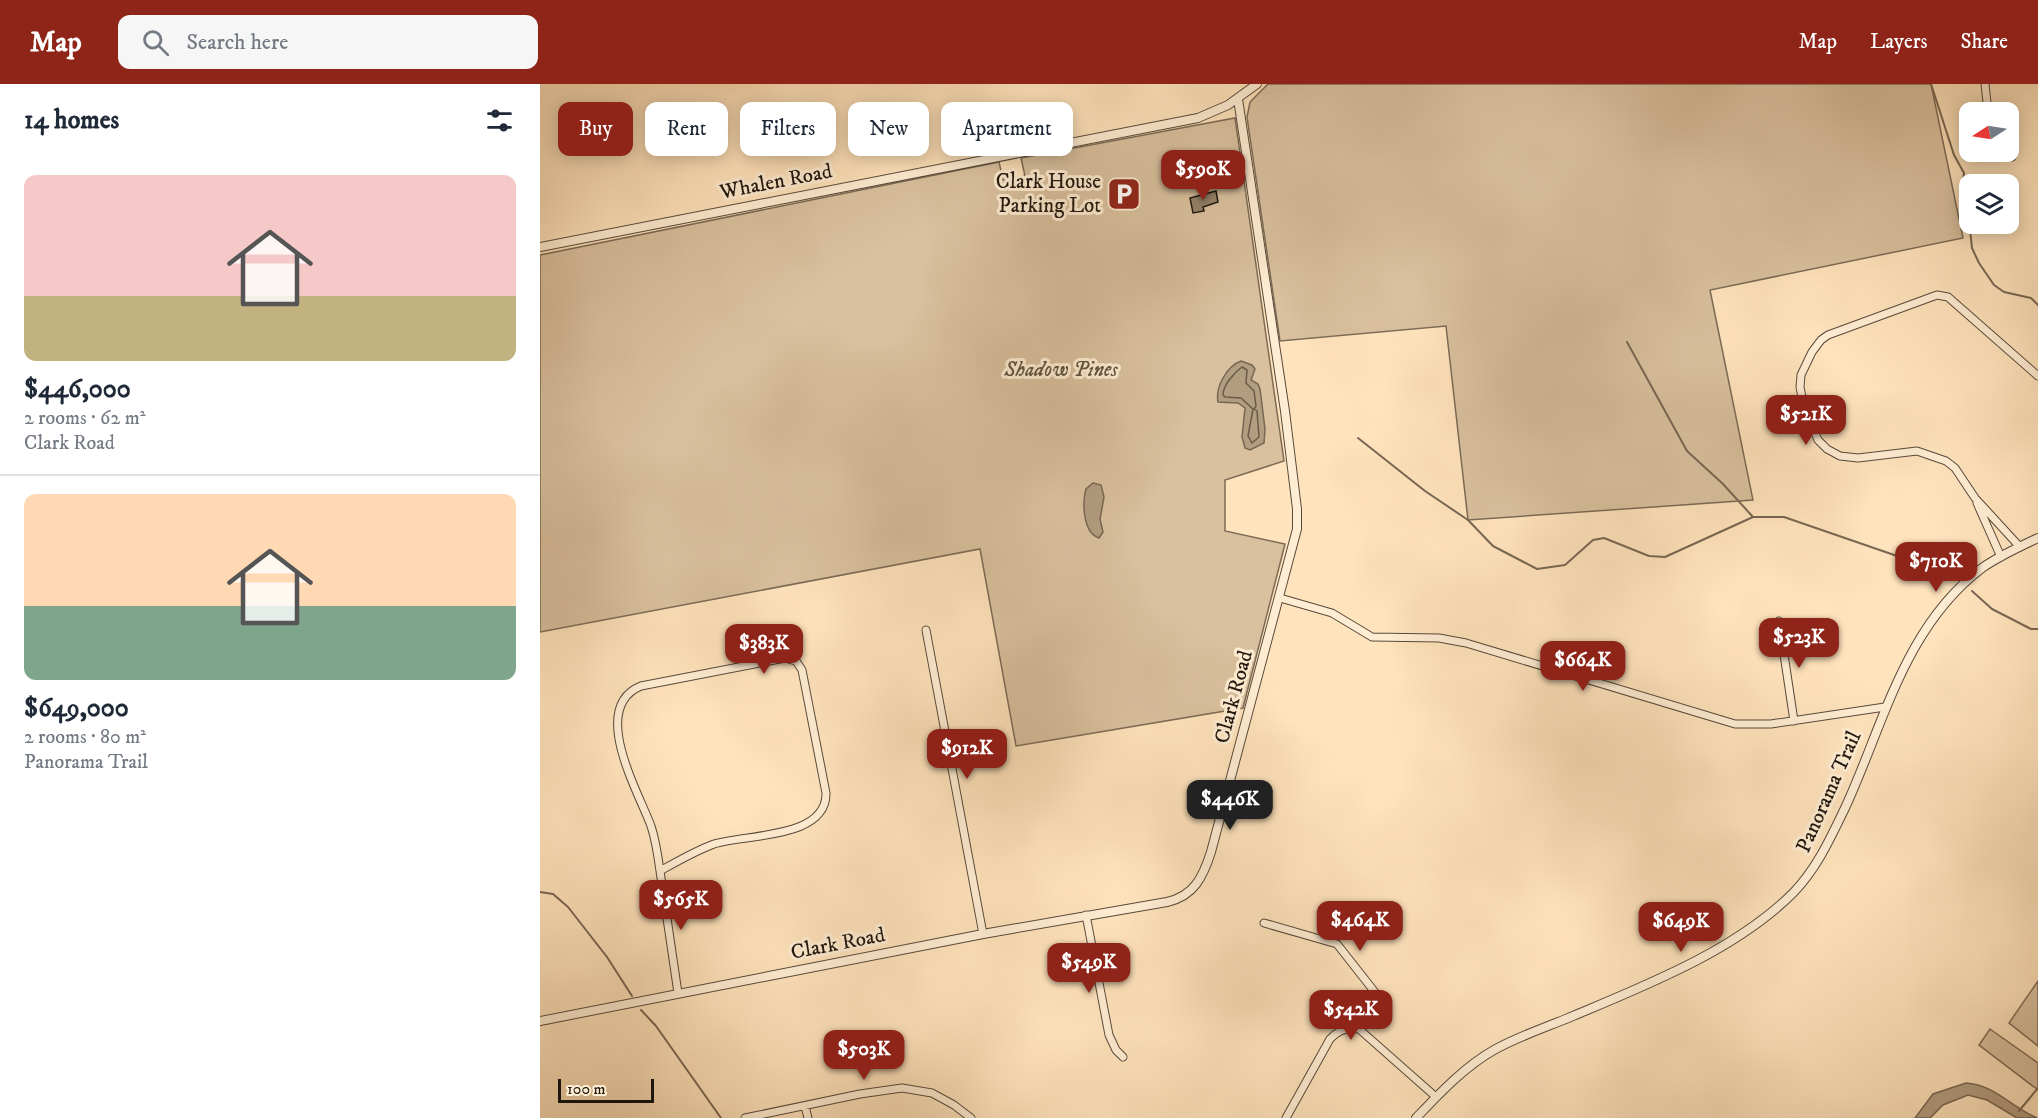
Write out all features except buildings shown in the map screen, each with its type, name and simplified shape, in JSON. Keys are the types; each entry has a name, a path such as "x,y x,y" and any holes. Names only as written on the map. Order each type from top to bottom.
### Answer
{"street":[{"name":"Whalen Road","path":"540,247 1186,120 1218,110 1239,99 1257,84"},
{"path":"1985,84 1987,102"},
{"name":"Clark Road","path":"540,1020 984,934 1177,900 1197,884 1211,852 1296,539 1297,509 1239,99"},
{"path":"2020,547 1975,498 1955,468 1946,461 1928,453 1907,451 1852,458 1832,453 1822,445 1812,430 1800,393 1801,375 1812,352 1828,334 1937,296 1948,297 2038,376"},
{"path":"1975,498 2001,557"},
{"name":"Panorama Trail","path":"1416,1118 1456,1078 1493,1050 1689,964 1719,947 1776,908 1804,880 1823,854 1851,794 1886,707 1916,645 1937,612 1969,579 2001,557 2038,538"},
{"path":"1280,598 1332,613 1372,637 1439,638 1466,643 1735,724 1752,725 1794,721 1886,707"},
{"path":"1779,621 1794,721"},
{"path":"926,630 984,934"},
{"path":"660,872 687,856 715,844 807,825 822,813 826,793 802,670 793,659 785,658 641,686 633,689 620,702 617,719 620,742 651,827 678,993"},
{"path":"1086,915 1109,1035 1116,1050 1123,1057"},
{"path":"1264,923 1319,937 1340,947 1381,1000 1359,1029"},
{"path":"1286,1118 1330,1039 1345,1029 1359,1029 1436,1097"},
{"path":"745,1118 883,1090 913,1088 946,1100 971,1118"},
{"path":"805,1106 808,1118"}],"green space":[{"path":"1268,84 1931,84 1959,219 1959,234 1962,234 1963,238 1710,290 1753,500 1468,520 1446,326 1280,341 1247,117 1250,102"},
{"name":"Shadow Pines","path":"1235,118 1284,461 1225,480 1225,531 1285,544 1243,708 1016,746 980,549 540,632 540,255 999,162 1003,180 1025,176 1021,158 1073,156 1073,148"},
{"path":"2038,981 2038,1046 2009,1023"},
{"path":"1990,1029 2038,1063 2038,1090 1979,1045"}],"water":[{"path":"1241,361 1252,365 1255,369 1251,380 1258,384 1260,389 1265,429 1264,443 1250,450 1245,448 1242,437 1245,408 1238,403 1218,402 1218,390 1223,378 1231,367"},
{"path":"1093,483 1101,485 1104,497 1100,519 1103,532 1099,538 1090,530 1084,509 1086,489"},
{"path":"1966,1083 1986,1088 2037,1118 2017,1118 1987,1100 1968,1095 1943,1105 1930,1118 1915,1118 1933,1094"}],"waterway":[{"path":"1931,84 1954,155 1964,173 1962,188 1967,202 1972,248 1979,263 1994,285 2004,292 2031,298 2038,305"},
{"path":"1627,342 1687,451 1723,484 1753,517"},
{"path":"1358,438 1425,491 1468,520 1493,546 1537,569 1565,565 1593,540 1604,538 1649,556 1665,557 1753,517 1784,517 1900,557 1939,560 1956,576"},
{"path":"1972,591 1992,609 2031,629 2038,629"},
{"path":"540,892 553,894 568,907 607,957 632,996"},
{"path":"641,1010 656,1026 721,1118"},
{"path":"2019,1111 2038,1088"}],"place":[{"name":"Clark House Parking Lot","path":"1124,194"}]}
